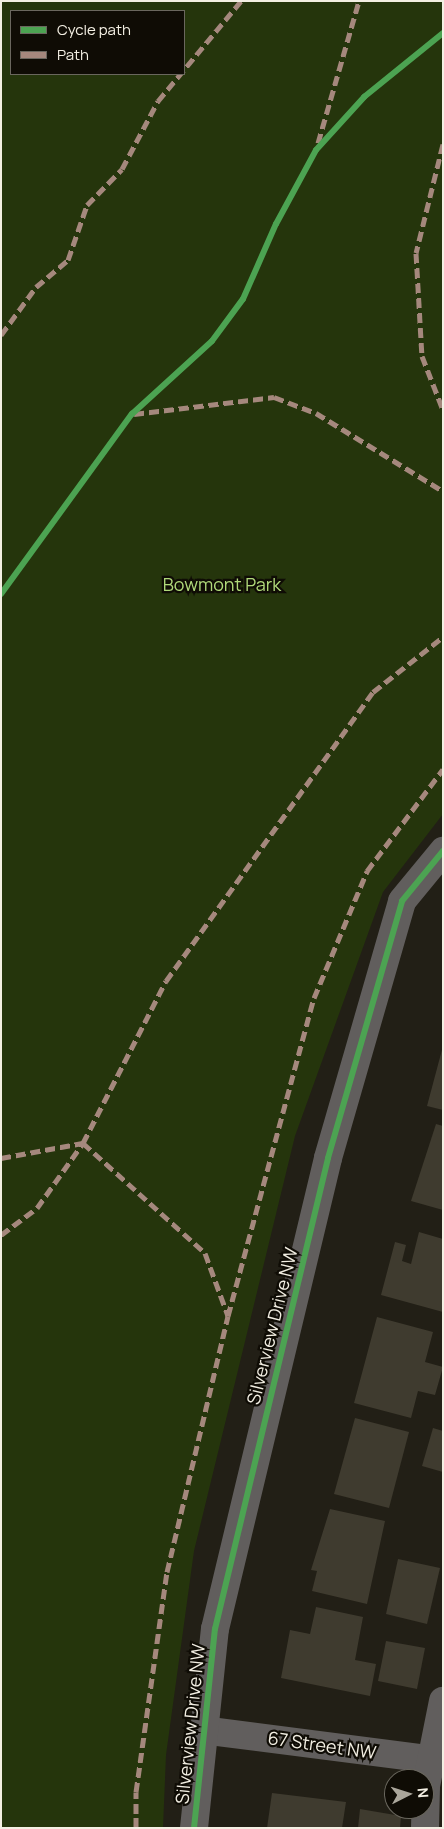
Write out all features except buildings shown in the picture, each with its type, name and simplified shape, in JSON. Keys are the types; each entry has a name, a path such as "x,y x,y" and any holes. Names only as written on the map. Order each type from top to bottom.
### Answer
{"street":[{"name":"Silverview Drive NW","path":"194,1828 202,1730 215,1629 328,1158 402,901 443,851"},
{"path":"425,1828 443,1702"},
{"name":"67 Street NW","path":"202,1730 436,1760"}],"green space":[{"name":"Bowmont Park","path":"1,1 443,1 443,814 383,892 295,1136 194,1551 166,1755 163,1828 1,1828"}],"marked path":[{"path":"185,68 241,1"},
{"path":"318,143 359,1"},
{"path":"1,335 36,287 68,260 87,205 122,169 158,101 180,75"},
{"path":"443,144 416,253 422,356 443,410"},
{"path":"134,414 274,397 316,413 443,491"},
{"path":"1,1235 37,1208 83,1143 166,981 373,692 443,637"},
{"path":"136,1828 136,1792 167,1572 228,1316 314,998 367,871 443,769"},
{"path":"1,1158 83,1143 205,1253 228,1316"}],"cycle path":[{"path":"1,594 132,414 212,341 243,299 276,224 316,150 364,97 443,33"},
{"path":"194,1828 215,1629 328,1158 402,901 443,851"}]}
